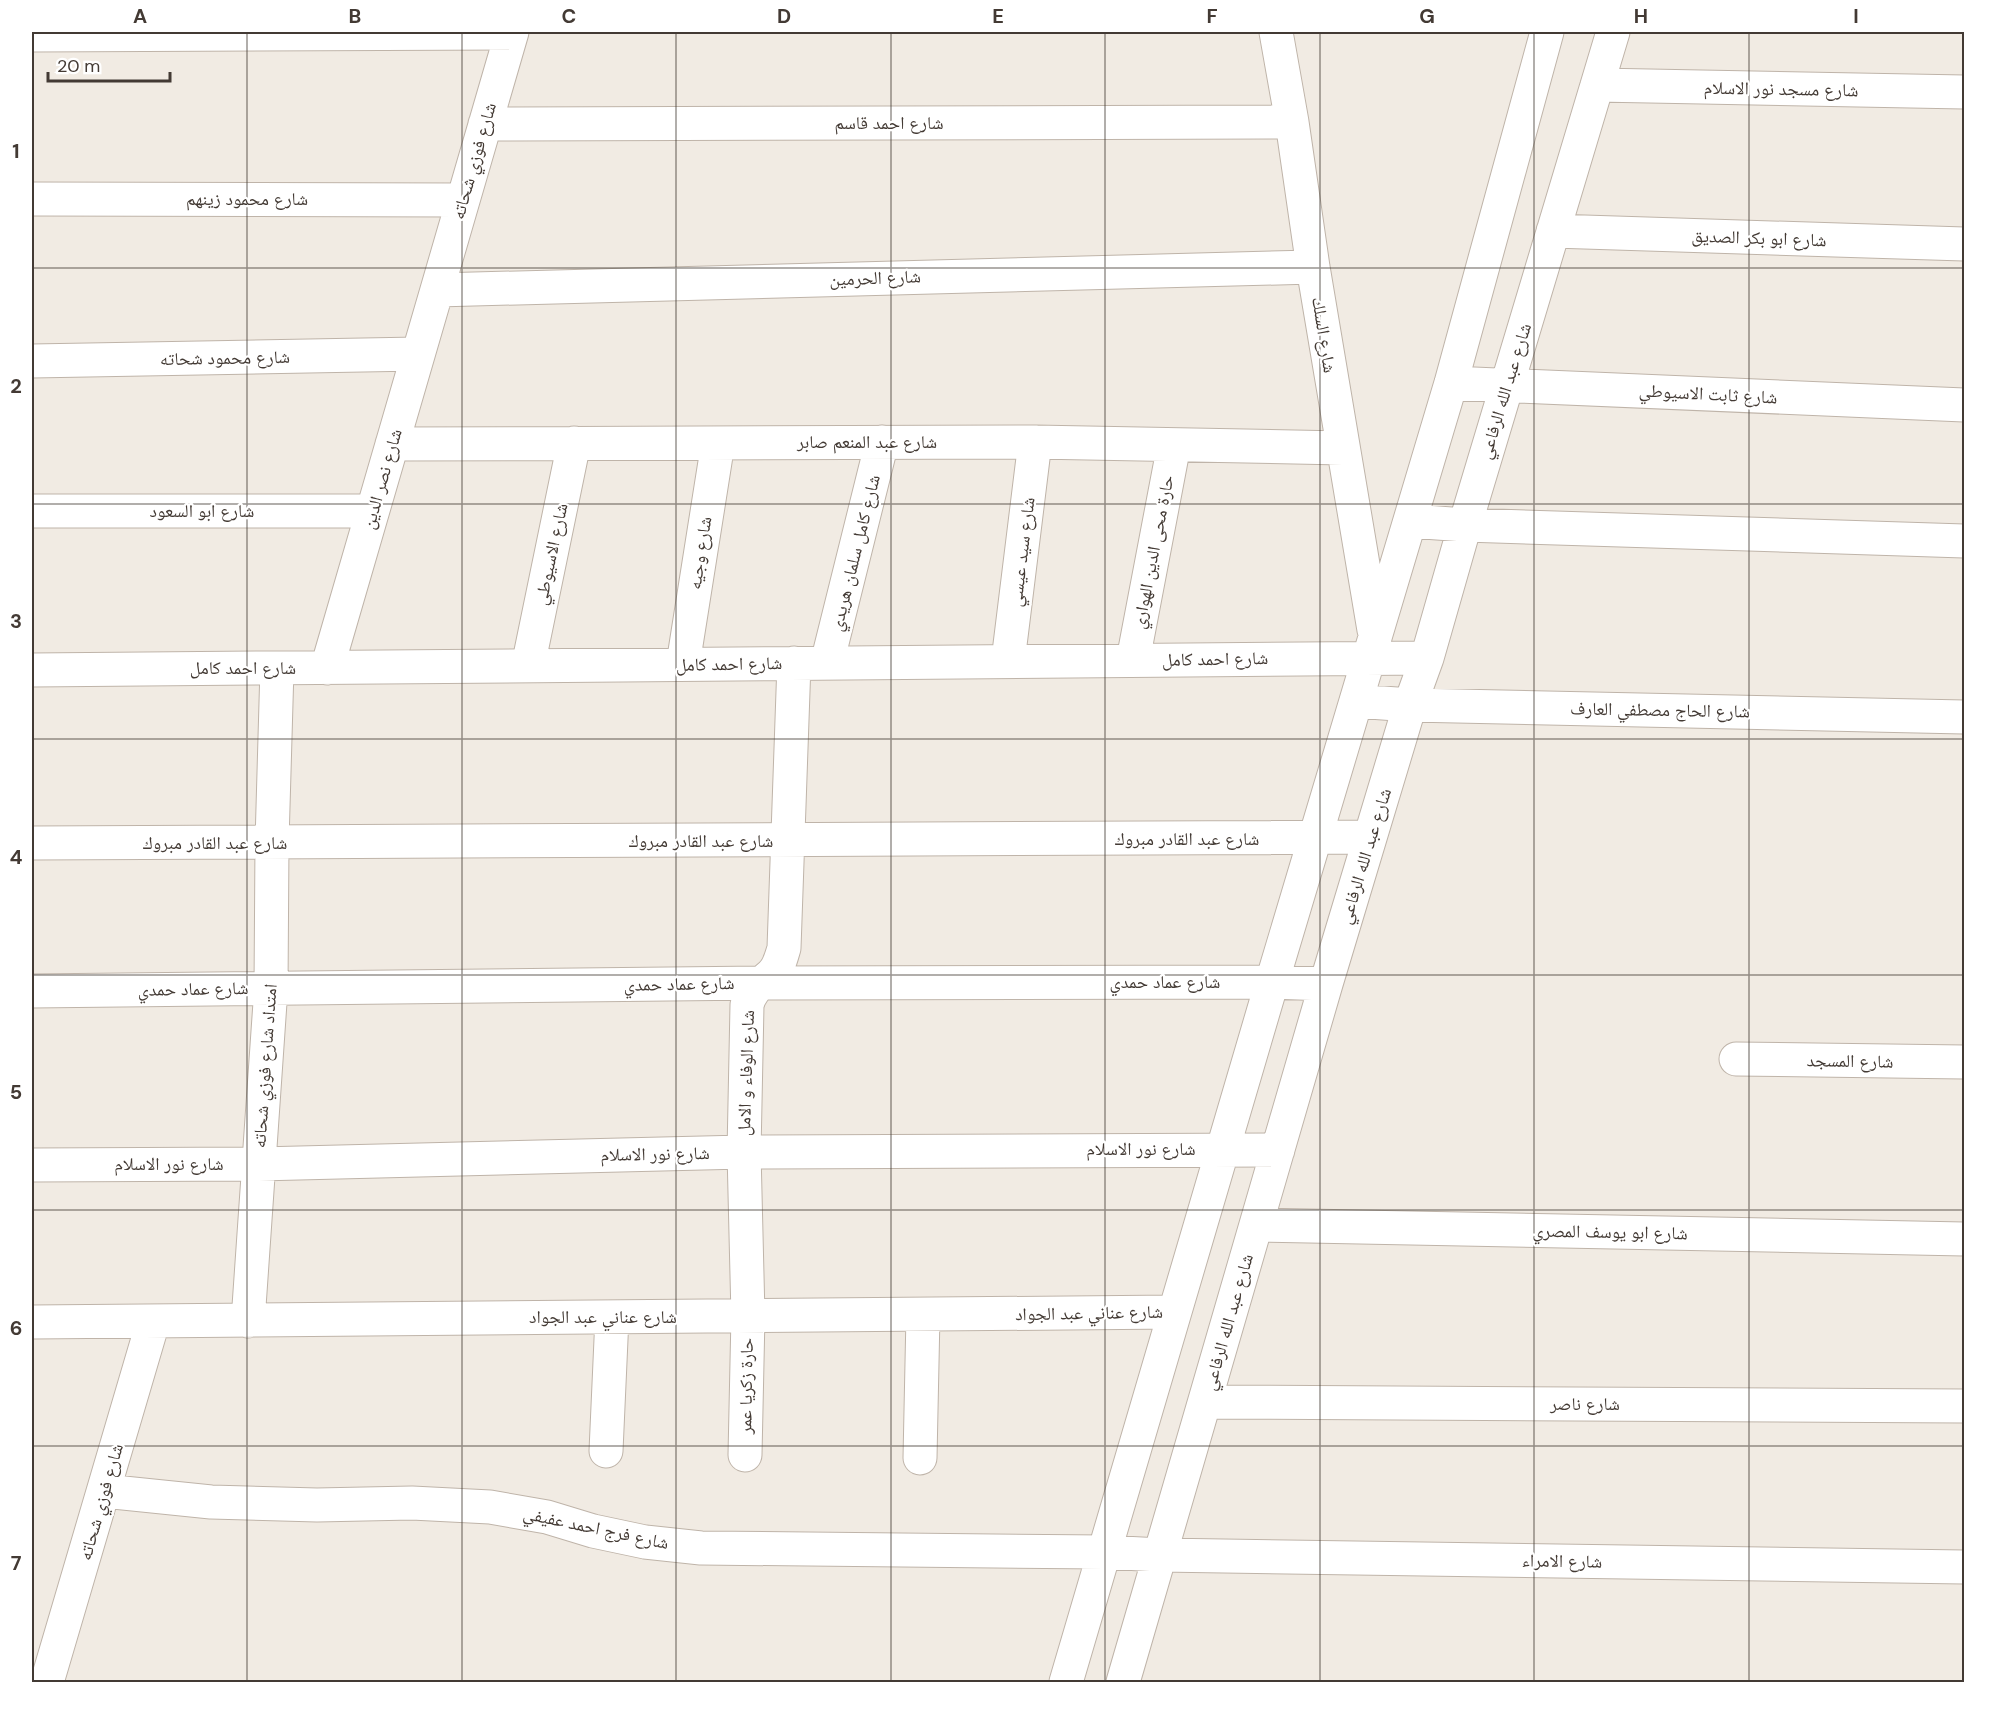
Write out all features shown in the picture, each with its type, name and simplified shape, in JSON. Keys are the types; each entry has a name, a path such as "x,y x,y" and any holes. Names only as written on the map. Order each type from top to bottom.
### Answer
{"street":[{"path":"32,35 511,32"},
{"name":"شارع فوزي شحاته","path":"437,290 511,32"},
{"name":"شارع السلك","path":"1276,32 1343,448 1372,648"},
{"path":"1066,1683 1451,383 1547,32"},
{"name":"شارع عبد الله الرفاعي","path":"1123,1683 1326,984 1410,705 1427,658 1506,385 1613,32"},
{"name":"شارع مسجد نور الاسلام","path":"1597,85 1965,92"},
{"name":"شارع احمد قاسم","path":"485,124 1292,122"},
{"name":"شارع محمود زينهم","path":"32,199 463,200"},
{"name":"شارع ابو بكر الصديق","path":"1553,231 1965,244"},
{"name":"شارع الحرمين","path":"437,290 1313,267"},
{"name":"شارع نصر الدين","path":"327,668 437,290"},
{"name":"شارع محمود شحاته","path":"32,362 418,354"},
{"name":"شارع ثابت الاسيوطي","path":"1451,383 1965,405"},
{"name":"شارع كامل سلمان هريدي","path":"828,663 882,442"},
{"name":"شارع عبد المنعم صابر","path":"392,444 1035,442 1343,448"},
{"name":"شارع سيد عيسي","path":"1008,661 1035,442"},
{"name":"شارع الاسيوطي","path":"528,666 574,443"},
{"name":"شارع وجيه","path":"683,664 718,443"},
{"name":"حارة محى الدين الهواري","path":"1133,660 1174,445"},
{"name":"شارع ابو السعود","path":"32,511 372,511"},
{"path":"1410,521 1465,525 1965,541"},
{"name":"شارع احمد كامل","path":"32,670 1133,660 1372,648 1427,658"},
{"name":"شارع الوفاء و الامل","path":"748,1317 744,1152 747,1005 754,988 773,974 784,948 794,663"},
{"name":"امتداد شارع فوزي شحاته","path":"248,1321 271,988 277,668"},
{"name":"شارع الحاج مصطفي العارف","path":"1356,701 1410,705 1965,717"},
{"name":"شارع عبد القادر مبروك","path":"32,843 1370,837"},
{"name":"شارع عماد حمدي","path":"32,991 761,983 1272,982 1326,984"},
{"name":"شارع المسجد","path":"1736,1059 1965,1062"},
{"name":"شارع نور الاسلام","path":"32,1165 259,1164 744,1152 1278,1150"},
{"name":"شارع ابو يوسف المصري","path":"1256,1225 1965,1239"},
{"name":"شارع عناني عبد الجواد","path":"32,1323 1174,1312"},
{"path":"920,1458 923,1315"},
{"path":"606,1451 612,1317"},
{"name":"حارة زكريا عمر","path":"745,1455 748,1317"},
{"name":"شارع فوزي شحاته","path":"47,1683 153,1322"},
{"name":"شارع ناصر","path":"1205,1402 1965,1407"},
{"name":"شارع فرج احمد عفيفي","path":"104,1491 211,1502 317,1505 412,1503 490,1508 548,1517 593,1531 645,1542 701,1548 1104,1552 1160,1555"},
{"name":"شارع الامراء","path":"1160,1555 1965,1567"}]}
